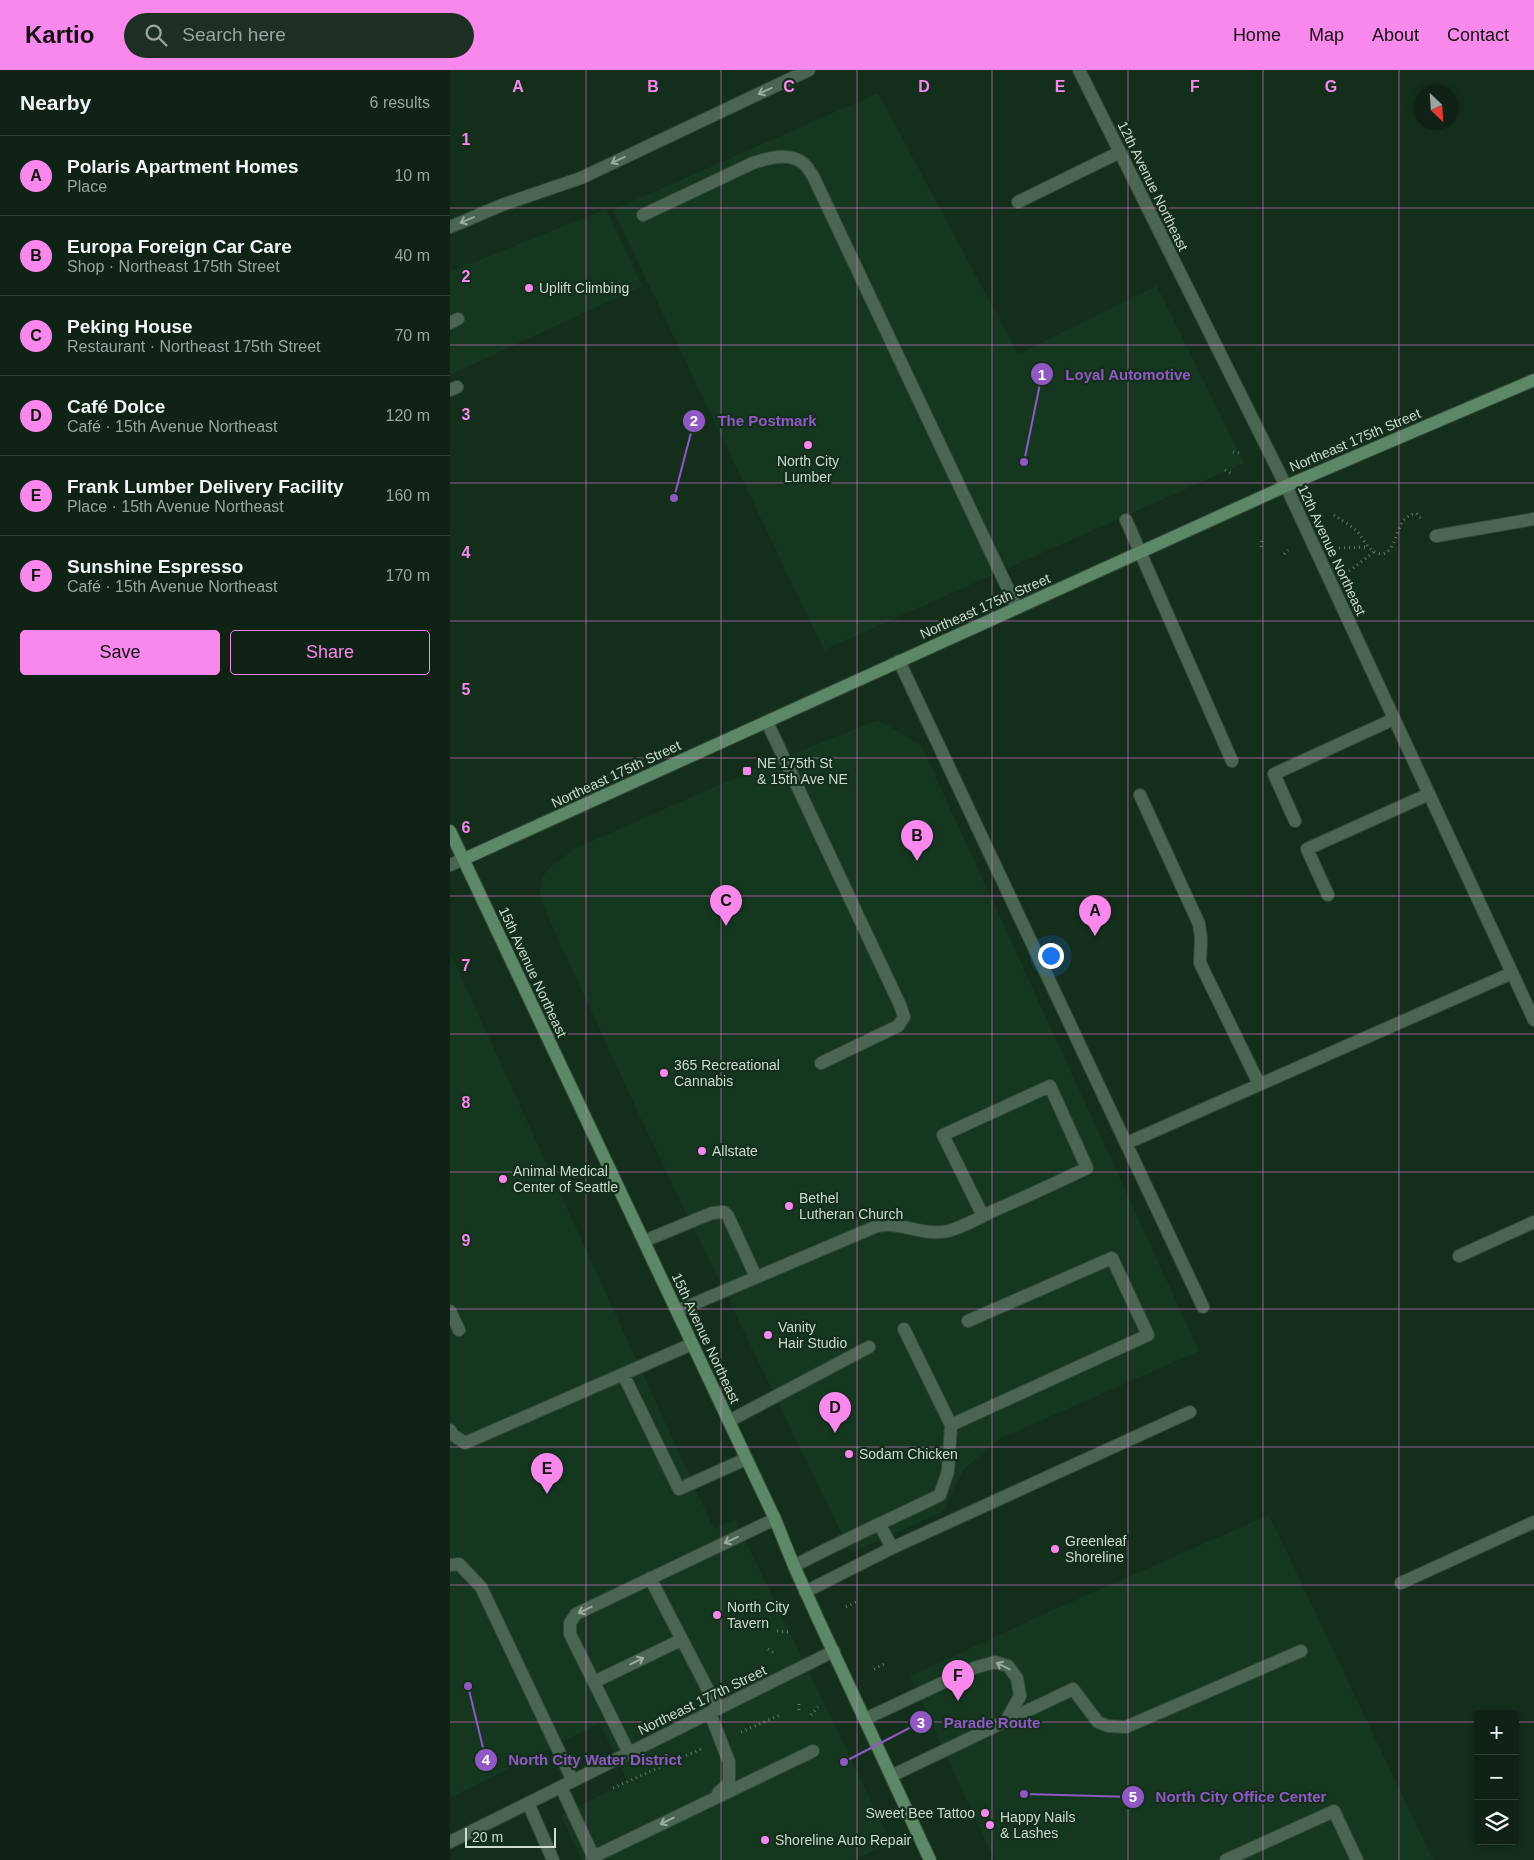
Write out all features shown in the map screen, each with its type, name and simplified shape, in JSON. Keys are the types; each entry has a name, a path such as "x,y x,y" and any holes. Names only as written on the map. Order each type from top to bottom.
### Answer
{"main road":[{"name":"Northeast 175th Street","path":"464,859 1286,486 1534,380"},
{"name":"15th Avenue Northeast","path":"450,831 776,1519 805,1592 930,1860"}],"street":[{"path":"450,227 502,205 581,178 809,70"},
{"name":"12th Avenue Northeast","path":"1079,70 1286,486 1534,1020"},
{"path":"1018,202 1120,152"},
{"path":"642,215 753,163 770,157 788,157 803,163 813,176 1017,608"},
{"path":"1436,536 1534,519"},
{"path":"1126,520 1232,761"},
{"path":"899,662 1203,1308"},
{"path":"1295,821 1274,774 1394,719"},
{"path":"767,722 904,1017 898,1026 821,1063"},
{"path":"1328,895 1308,849 1429,794"},
{"path":"1140,795 1199,924 1201,938 1200,963 1259,1084"},
{"name":"Northeast 175th Street","path":"450,865 464,859"},
{"path":"1127,1143 1512,973"},
{"path":"677,1311 877,1226 889,1224 928,1233 948,1231 983,1216 1087,1168 1050,1086 943,1135 983,1216"},
{"path":"644,1241 712,1214 724,1212 728,1216 756,1277"},
{"path":"1459,1256 1534,1222"},
{"path":"951,1425 1148,1335 1112,1258 968,1321"},
{"path":"450,1311 460,1330"},
{"path":"794,1566 940,1495 948,1472 951,1425 904,1329"},
{"path":"450,1430 452,1436 465,1444 692,1344"},
{"path":"729,1421 870,1347"},
{"path":"623,1374 679,1489 746,1459"},
{"path":"805,1592 892,1548 1190,1412"},
{"path":"629,1753 570,1634 570,1623 576,1614 776,1519"},
{"path":"1401,1583 1534,1522"},
{"path":"880,1525 892,1548"},
{"path":"450,1565 458,1564 481,1587 567,1784 594,1859 813,1751"},
{"path":"650,1578 714,1711 729,1762 729,1783 711,1800"},
{"path":"594,1682 681,1640"},
{"name":"Northeast 177th Street","path":"450,1842 834,1651"},
{"path":"891,1776 1073,1689 1098,1722 1108,1726 1126,1727 1301,1651"},
{"path":"865,1719 974,1668 995,1662 1008,1666 1018,1678 1020,1696 1006,1721"},
{"path":"528,1803 553,1860"},
{"path":"1226,1860 1334,1811 1356,1860"}],"path":[{"path":"1233,452 1241,453"},
{"path":"1225,470 1232,474"},
{"path":"1334,515 1356,530 1374,552 1379,554 1388,551 1392,546 1401,523 1407,517 1416,513 1436,536"},
{"path":"1261,547 1262,540"},
{"path":"1284,554 1288,550"},
{"path":"1331,585 1374,552"},
{"path":"846,1607 858,1601"},
{"path":"777,1631 790,1632"},
{"path":"768,1649 776,1654"},
{"path":"874,1669 886,1663"},
{"path":"799,1704 799,1710"},
{"path":"811,1715 818,1707"},
{"path":"609,1790 675,1760"}],"shaded area":[{"path":"878,93 1018,354 1157,286 1244,463 824,650 613,210"},
{"name":"Uplift Climbing","path":"606,209 642,286 450,375 450,272"},
{"path":"878,720 921,745 1199,1351 999,1439 964,1469 942,1512 851,1553 642,1121 544,908 539,893 543,876 549,868 574,849 760,767"},
{"path":"450,953 714,1529 735,1519 891,1842 854,1860 582,1860 561,1816 627,1781 600,1723 450,1798"},
{"path":"1269,1515 1433,1860 994,1860 910,1676 1053,1610"}],"place":[{"name":"Uplift Climbing","path":"529,288"},
{"name":"North City Lumber","path":"808,445"},
{"name":"Loyal Automotive","path":"1024,462"},
{"name":"The Postmark","path":"674,498"},
{"name":"NE 175th St & 15th Ave NE","path":"747,771"},
{"name":"Europa Foreign Car Care","path":"917,861"},
{"name":"Peking House","path":"726,926"},
{"name":"Polaris Apartment Homes","path":"1095,936"},
{"name":"365 Recreational Cannabis","path":"664,1073"},
{"name":"Allstate","path":"702,1151"},
{"name":"Animal Medical Center of Seattle","path":"503,1179"},
{"name":"Bethel Lutheran Church","path":"789,1206"},
{"name":"Vanity Hair Studio","path":"768,1335"},
{"name":"Café Dolce","path":"835,1433"},
{"name":"Sodam Chicken","path":"849,1454"},
{"name":"Frank Lumber Delivery Facility","path":"547,1494"},
{"name":"Greenleaf Shoreline","path":"1055,1549"},
{"name":"North City Tavern","path":"717,1615"},
{"name":"North City Water District","path":"468,1686"},
{"name":"Sunshine Espresso","path":"958,1701"},
{"name":"Parade Route","path":"844,1762"},
{"name":"North City Office Center","path":"1024,1794"},
{"name":"Sweet Bee Tattoo","path":"985,1813"},
{"name":"Happy Nails & Lashes","path":"990,1825"},
{"name":"Shoreline Auto Repair","path":"765,1840"}]}
